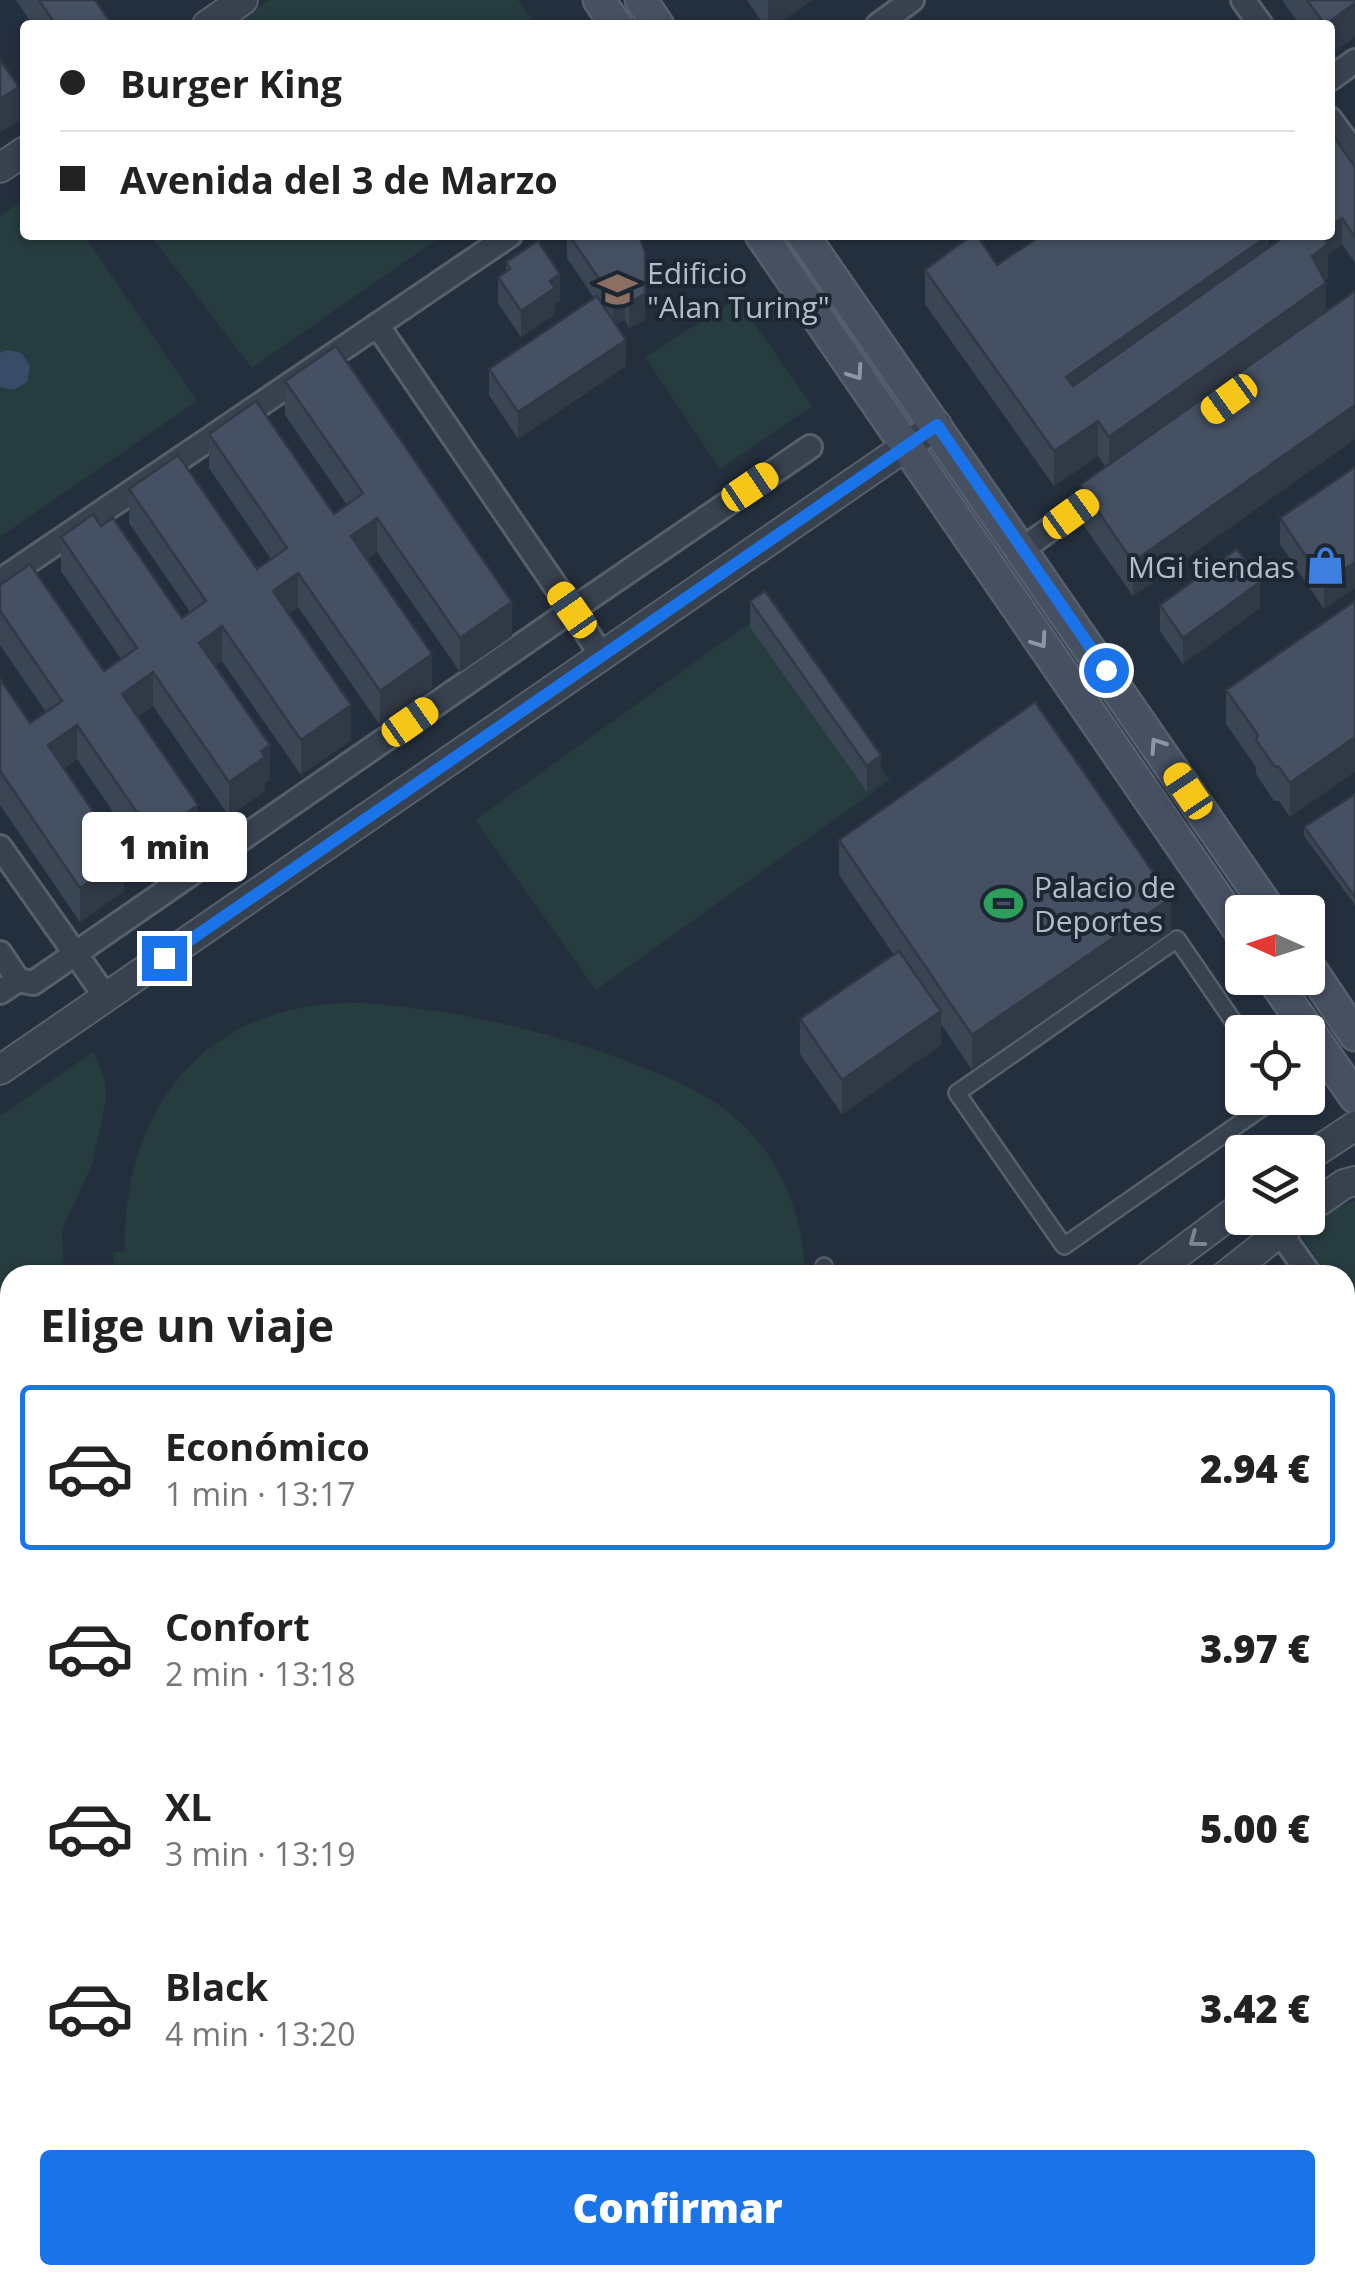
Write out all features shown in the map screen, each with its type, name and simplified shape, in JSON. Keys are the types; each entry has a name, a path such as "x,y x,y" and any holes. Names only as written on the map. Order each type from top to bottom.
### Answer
{"main road":[{"path":"763,240 1225,909"},
{"path":"808,240 1259,895"},
{"path":"1325,991 1355,1036"},
{"path":"1284,995 1355,1097"}],"street":[{"path":"214,20 243,0"},
{"path":"885,20 912,0"},
{"path":"1335,126 1355,154"},
{"path":"0,582 503,240"},
{"path":"377,325 602,656"},
{"path":"0,1070 937,425"},
{"path":"0,953 9,986 33,983 810,446"},
{"path":"1023,549 1118,479"},
{"path":"0,847 106,997"},
{"path":"1229,1015 1177,939 957,1093 1064,1246 1252,1115"},
{"path":"1325,1146 1355,1126"},
{"path":"1325,1197 1355,1181"},
{"path":"1163,1265 1225,1219"},
{"path":"1239,1265 1278,1235"},
{"path":"1294,1235 1306,1265"}],"green space":[{"path":"269,0 518,0 532,20 237,20"},
{"path":"20,202 20,240 87,240 197,401 0,537 0,216"},
{"path":"154,240 436,240 252,368"},
{"path":"737,299 812,406 720,469 645,357"},
{"path":"769,609 890,780 596,990 475,820"},
{"path":"361,1003 430,1010 530,1030 629,1062 707,1097 747,1129 782,1178 801,1235 804,1265 114,1265 113,1253 125,1251 128,1198 140,1150 159,1107 185,1070 219,1041 260,1019 307,1006"},
{"path":"93,1052 105,1079 106,1100 92,1165 62,1229 64,1265 0,1265 0,1116"},
{"path":"1355,1201 1355,1265 1321,1265 1302,1235 1325,1235 1325,1216"}],"water":[{"path":"0,353 22,353 30,366 27,382 14,390 0,387"}],"building":[{"path":"39,0 95,0 109,20 53,20"},
{"path":"1307,0 1355,0 1332,20 1321,20"},
{"path":"0,60 19,87 0,99"},
{"path":"1335,138 1355,167 1355,237 1342,218 1335,223"},
{"path":"572,240 641,240 645,252 645,294 629,302 625,294 613,299"},
{"path":"965,240 980,240 997,265 1034,240 1262,240 1066,377 1073,386 1279,240 1325,240 1328,244 1312,256 1326,283 1109,437 1098,421 1054,451 925,270"},
{"path":"538,241 560,274 550,281 555,288 521,311 498,277 510,269 506,262"},
{"path":"1355,291 1355,405 1133,562 1080,485"},
{"path":"597,296 626,340 518,412 489,369"},
{"path":"336,346 512,602 460,638 377,518 351,536 432,654 380,691 298,573 273,591 351,705 301,740 222,626 199,643 270,745 261,751 265,757 229,782 153,672 122,694 198,805 153,836 77,725 48,745 124,857 80,888 0,771 0,679 30,723 62,701 0,611 0,585 30,564 104,671 137,648 61,537 93,514 101,526 113,518 182,618 206,601 129,489 178,455 257,569 287,548 209,434 256,401 334,514 363,493 285,381"},
{"name":"MGi tiendas","path":"1355,467 1355,562 1324,583 1280,518"},
{"path":"1237,549 1260,582 1183,638 1160,605"},
{"path":"765,591 881,755 867,766 750,601"},
{"path":"1355,601 1355,737 1290,783 1256,740 1258,735 1226,690"},
{"name":"Palacio de Deportes","path":"1035,702 1171,898 972,1035 839,840"},
{"path":"1355,794 1355,897 1304,827"},
{"path":"899,951 941,1011 842,1080 800,1019"}],"place":[{"name":"Edificio \"Alan Turing\"","path":"617,289"},
{"name":"MGi tiendas","path":"1325,566"},
{"name":"Palacio de Deportes","path":"1004,903"}],"route":[{"path":"164,958 937,425 1106,670"}]}
